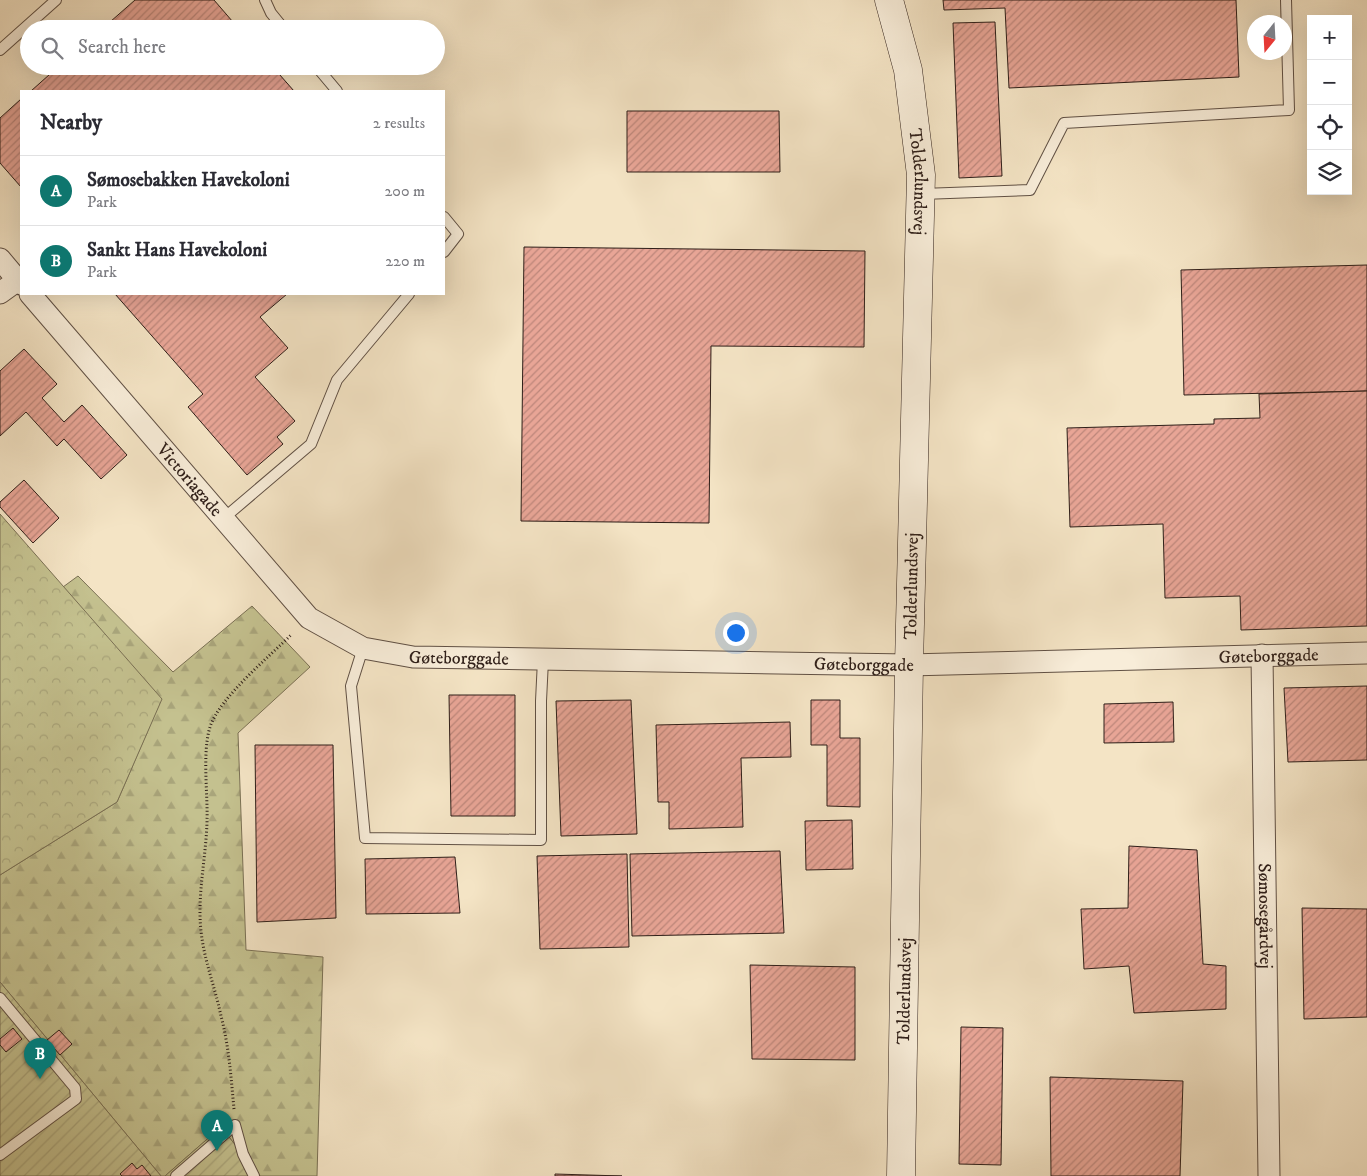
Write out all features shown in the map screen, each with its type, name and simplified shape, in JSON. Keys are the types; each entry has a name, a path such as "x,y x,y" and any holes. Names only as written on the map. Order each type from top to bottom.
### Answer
{"street":[{"name":"Tolderlundsvej","path":"889,0 908,70 921,176 909,665 901,1176"},
{"name":"Victoriagade","path":"0,259 20,282"},
{"path":"0,293 20,287"},
{"name":"Victoriagade","path":"31,295 309,618 362,648"},
{"name":"Gøteborggade","path":"362,648 413,658 909,665 1367,653"},
{"name":"Sømosegårdvej","path":"1262,656 1269,1176"}],"lane":[{"path":"34,20 56,0"},
{"path":"265,0 277,20"},
{"path":"920,194 1030,190 1064,123 1289,110 1286,0"},
{"path":"0,50 20,32"},
{"path":"324,75 336,90"},
{"path":"445,218 458,234 445,251"},
{"path":"224,518 311,444 337,380 408,295"},
{"path":"362,648 351,686 366,838 541,840 541,701 543,660"},
{"path":"0,998 75,1088 76,1099 0,1156"},
{"path":"176,1176 236,1125 244,1154 254,1176"}],"path":[{"path":"236,1125 227,1044 205,957 201,929 210,727 217,713 232,693 309,618"}],"green space":[{"path":"0,514 162,699 117,802 0,875"},
{"path":"78,576 173,672 252,606 310,667 238,733 246,950 323,957 317,1176 260,1176 221,1127 165,1176 161,1176 0,982 0,875 117,802 161,700 63,587"},
{"path":"0,982 161,1176 0,1176"},
{"path":"221,1127 260,1176 165,1176"}],"building":[{"path":"135,0 214,0 231,20 112,20"},
{"path":"943,0 1236,0 1239,77 1009,88 1005,8 944,10"},
{"path":"995,22 1002,176 959,178 953,23"},
{"path":"49,75 280,75 293,90 32,90"},
{"path":"20,100 20,186 0,163 0,118"},
{"path":"627,111 779,111 780,172 627,172"},
{"path":"524,247 865,251 864,347 711,346 709,523 521,521"},
{"path":"1367,265 1367,391 1184,395 1181,270"},
{"path":"116,295 286,295 260,317 288,348 255,377 295,421 277,437 283,444 247,475 188,407 203,394"},
{"path":"24,349 57,384 42,398 64,422 82,405 127,455 101,479 64,439 57,446 26,412 0,436 0,371"},
{"path":"1367,391 1367,626 1241,630 1240,596 1165,598 1163,524 1070,527 1067,428 1214,424 1214,419 1260,418 1259,394"},
{"path":"24,480 59,518 33,543 0,507 0,502"},
{"path":"1367,686 1367,760 1288,762 1284,688"},
{"path":"449,695 515,695 515,816 451,816"},
{"path":"631,700 637,834 561,836 556,701"},
{"path":"811,700 840,700 840,738 860,738 860,807 827,806 827,745 811,745"},
{"path":"1173,702 1174,742 1104,743 1104,704"},
{"path":"790,722 791,757 741,758 743,827 669,829 669,802 658,802 656,725"},
{"path":"255,745 333,745 336,918 257,922"},
{"path":"852,820 853,869 806,870 805,821"},
{"path":"1129,846 1197,850 1203,964 1226,966 1226,1009 1134,1013 1129,966 1084,969 1081,909 1128,908"},
{"path":"780,851 784,933 632,936 630,854"},
{"path":"627,854 629,947 540,949 537,856"},
{"path":"455,857 460,913 366,914 365,859"},
{"path":"1302,908 1367,909 1367,1017 1304,1019"},
{"path":"750,965 855,967 855,1060 752,1059"},
{"path":"961,1027 1003,1028 1001,1165 959,1164"},
{"path":"13,1028 22,1039 6,1052 0,1045 0,1039"},
{"path":"59,1030 72,1044 60,1055 47,1040"},
{"path":"1050,1077 1183,1081 1180,1176 1051,1176"},
{"path":"132,1163 137,1169 142,1165 151,1176 122,1176 120,1174"},
{"path":"555,1174 622,1176 555,1176"}],"place":[{"name":"Sankt Hans Havekoloni","path":"40,1079"},
{"name":"Sømosebakken Havekoloni","path":"217,1151"}]}
